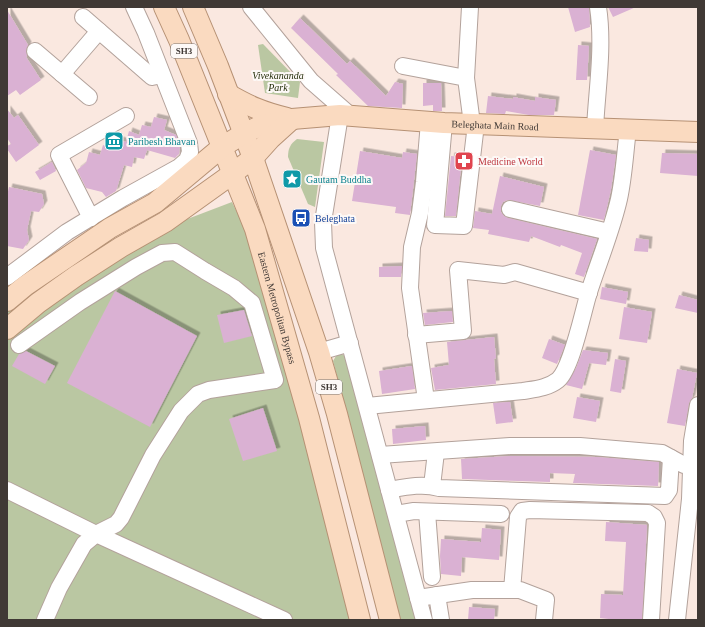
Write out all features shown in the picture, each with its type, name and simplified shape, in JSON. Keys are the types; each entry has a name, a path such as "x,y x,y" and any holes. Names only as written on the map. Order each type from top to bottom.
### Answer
{"main road":[{"name":"Eastern Metropolitan Bypass","path":"164,7 179,40 255,229 308,418 360,620"},
{"name":"SH3","path":"193,7 228,94 242,134 253,158 319,352 337,414 390,620"},
{"path":"228,94 251,107 292,119"},
{"name":"Beleghata Main Road","path":"292,119 345,116 437,123 698,132"},
{"path":"7,300 110,228 155,203 222,147 242,134 262,125 292,119"},
{"path":"7,329 38,303 76,276 121,246 165,222 232,174 253,158 271,138 292,119"}],"street":[{"path":"7,277 67,232 123,198 179,167 187,160 190,152 189,143 146,33 134,7"},
{"path":"251,7 311,81 345,116 323,222 323,237 328,265 424,620"},
{"path":"437,123 435,225 464,226 474,124 466,78 470,7"},
{"path":"595,128 600,40 600,19 598,7"},
{"path":"83,17 152,77 162,75"},
{"path":"62,74 100,31"},
{"path":"35,51 88,98"},
{"path":"403,66 466,78"},
{"path":"91,218 59,155 126,116"},
{"path":"426,400 410,288 412,247 437,123"},
{"path":"367,406 523,391 546,387 559,379 568,364 576,342 589,293 618,200 624,172 628,129"},
{"path":"123,198 133,215"},
{"path":"510,209 609,232"},
{"path":"18,345 80,302 136,267 162,252 175,252 205,272 234,288 252,303 275,380 209,390 198,394 181,412 153,455 122,518 116,524 96,534 84,544 59,588 45,620"},
{"path":"416,335 463,331 458,270 504,275 515,272 589,293"},
{"path":"319,352 350,343"},
{"path":"678,620 694,462 692,441 698,405"},
{"path":"380,456 510,446 580,446 662,453 684,464 694,462"},
{"path":"432,486 436,452"},
{"path":"389,490 402,487 432,486 439,488 664,496 669,490 671,458"},
{"path":"7,490 96,534 284,620"},
{"path":"512,590 518,517 522,511 648,514 654,517 657,523 651,620"},
{"path":"396,514 414,512 501,514"},
{"path":"427,512 432,576"},
{"path":"418,598 472,590 520,590 546,600 544,620"},
{"path":"436,595 441,620"}],"green space":[{"name":"Vivekananda Park","path":"263,44 300,82 298,98 265,93 258,45"},
{"path":"297,139 324,142 315,207 308,204 288,157 290,147"},
{"path":"232,202 247,233 286,358 354,620 7,620 7,339 35,313 169,226"},
{"path":"111,240 111,243 7,317 7,311 17,302"},
{"path":"339,353 346,357 416,620 400,620 333,361"}],"building":[{"path":"568,7 589,7 590,27 575,32"},
{"path":"608,7 636,7 613,17"},
{"path":"7,10 28,45 26,57 41,80 20,95 16,90 7,96"},
{"path":"300,18 347,64 350,61 386,96 395,82 403,84 402,108 368,106 291,28"},
{"path":"578,45 589,46 587,80 576,80"},
{"path":"423,83 441,83 442,111 433,111 433,105 423,106"},
{"path":"488,96 513,99 513,97 535,101 535,97 556,100 554,115 529,115 506,111 505,114 486,113"},
{"path":"7,109 14,118 18,115 39,145 16,162 7,149 7,146 11,144 7,138"},
{"path":"154,117 167,120 164,130 176,135 180,145 179,154 175,158 147,150 144,159 134,157 132,167 124,165 116,191 106,197 102,192 86,188 77,170 86,163 89,152 100,155 103,145 113,149 116,139 126,142 129,131 139,135 142,125 151,127"},
{"path":"590,150 616,155 611,189 604,220 578,215"},
{"path":"360,151 402,158 403,152 417,154 410,215 395,213 396,207 352,201"},
{"path":"662,153 698,154 698,176 660,173"},
{"path":"451,156 462,157 456,216 445,216"},
{"path":"52,162 56,171 40,180 35,172"},
{"path":"500,176 544,187 540,206 508,200 503,202 501,206 501,212 504,216 597,239 584,277 575,274 582,253 561,245 560,247 531,236 529,242 488,234 489,230 473,228 475,211 492,214"},
{"path":"9,187 42,194 44,204 39,212 31,211 27,230 29,240 23,249 7,246 7,196"},
{"path":"636,238 649,240 648,252 634,251"},
{"path":"402,266 401,277 379,277 379,267"},
{"path":"602,287 628,292 626,304 600,299"},
{"path":"115,291 197,336 150,427 67,383"},
{"path":"679,295 698,300 698,313 675,308"},
{"path":"624,307 652,312 647,343 619,339"},
{"path":"244,310 252,336 224,343 217,315"},
{"path":"452,311 453,322 425,325 423,313"},
{"path":"494,337 496,384 435,390 431,368 449,365 447,342"},
{"path":"549,339 565,345 557,364 542,358"},
{"path":"583,350 608,353 606,365 589,363 582,389 566,385 576,368"},
{"path":"26,351 55,366 45,384 12,366 19,354"},
{"path":"615,359 626,361 621,393 610,391"},
{"path":"412,366 415,389 382,394 379,371"},
{"path":"677,369 697,373 685,426 667,423"},
{"path":"577,397 600,401 596,422 573,418"},
{"path":"510,402 513,422 496,424 493,403"},
{"path":"263,408 277,451 243,461 229,419"},
{"path":"425,426 426,440 393,444 392,429"},
{"path":"510,456 597,457 659,462 658,486 573,483 575,474 550,473 550,482 462,479 461,459"},
{"path":"606,522 647,525 642,620 600,618 601,594 623,595 626,542 605,541"},
{"path":"482,528 501,530 499,560 462,557 461,576 441,574 441,539 481,542"},
{"path":"469,607 495,609 494,620 468,620"}],"place":[{"name":"Paribesh Bhavan","path":"114,141"},
{"name":"Medicine World","path":"464,161"},
{"name":"Gautam Buddha","path":"292,179"},
{"name":"Beleghata","path":"301,218"}]}
